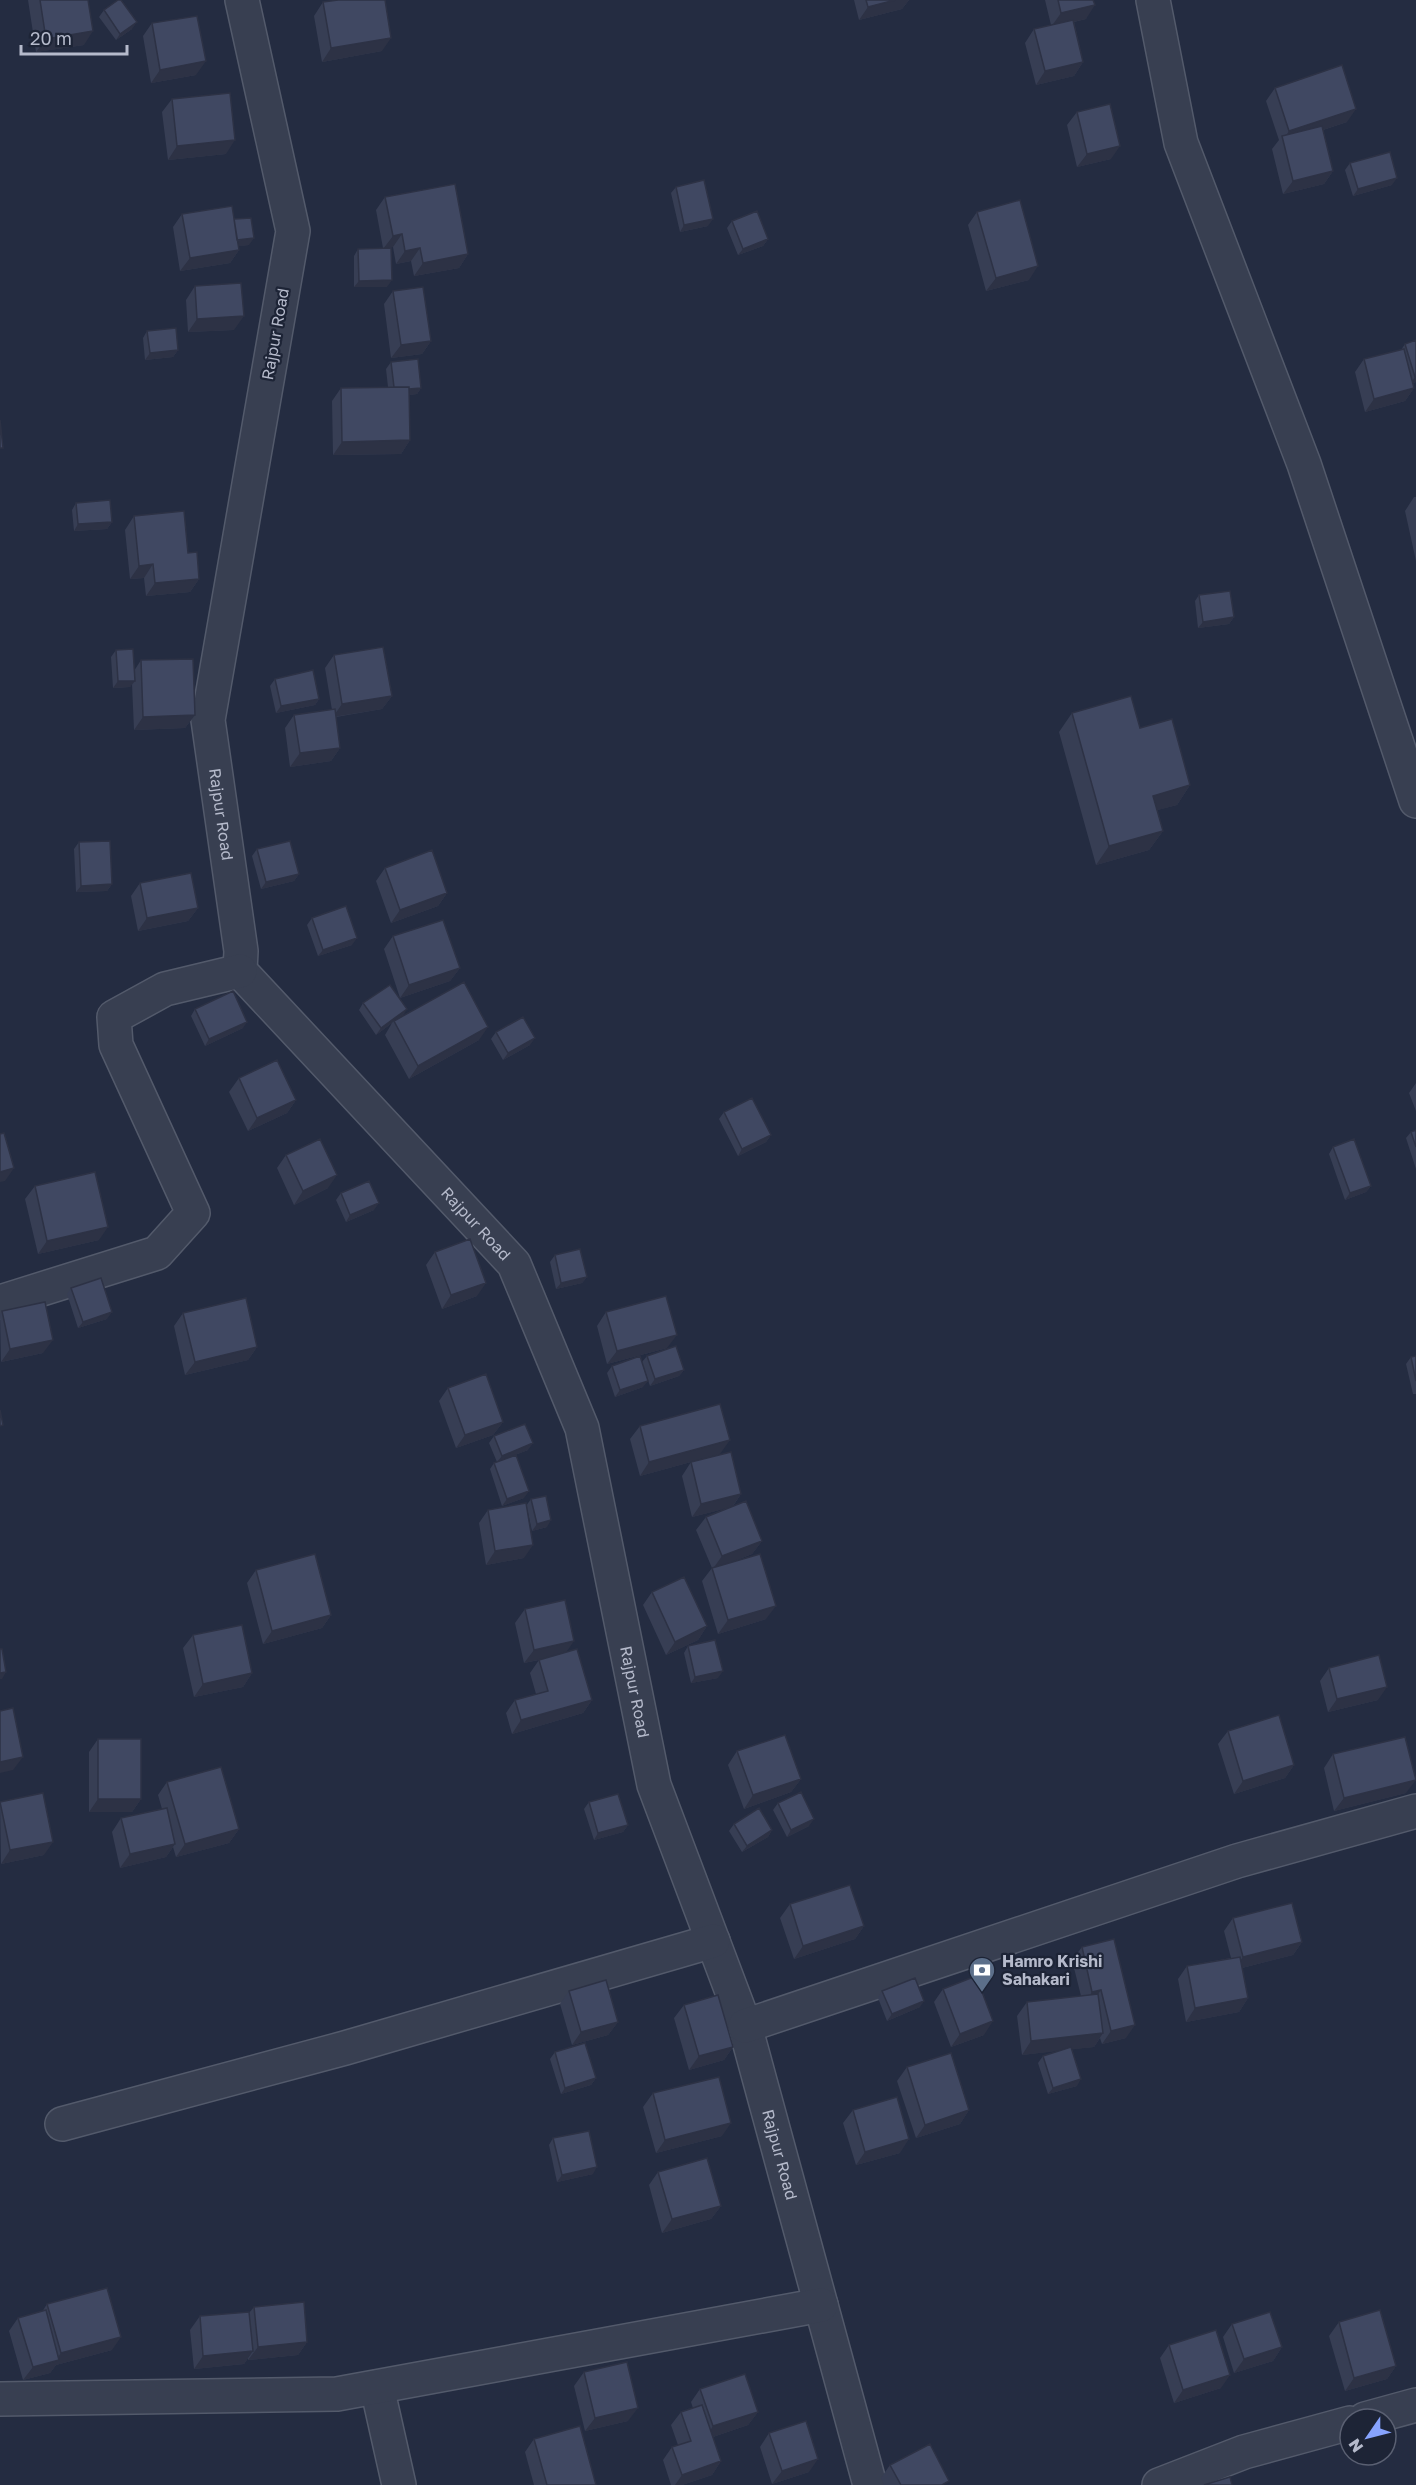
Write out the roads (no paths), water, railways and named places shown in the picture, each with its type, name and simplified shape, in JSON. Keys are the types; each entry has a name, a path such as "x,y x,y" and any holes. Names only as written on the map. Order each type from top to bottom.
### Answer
{"street":[{"name":"Rajpur Road","path":"243,0 293,231 208,720 241,951 240,971 514,1264 582,1428 654,1785 745,2026 870,2485"},
{"path":"1152,0 1181,143 1304,464 1416,801"},
{"path":"0,1302 157,1253 193,1213 116,1045 114,1017 165,989 240,971"},
{"path":"745,2026 1237,1861 1416,1811"},
{"path":"62,2124 345,2048 713,1941"},
{"path":"0,2399 337,2394 820,2305"},
{"path":"377,2387 399,2485"},
{"path":"1398,2410 1416,2405"},
{"path":"1160,2485 1244,2452 1338,2426"}],"place":[{"name":"Hamro Krishi Sahakari","path":"982,1993"}]}
